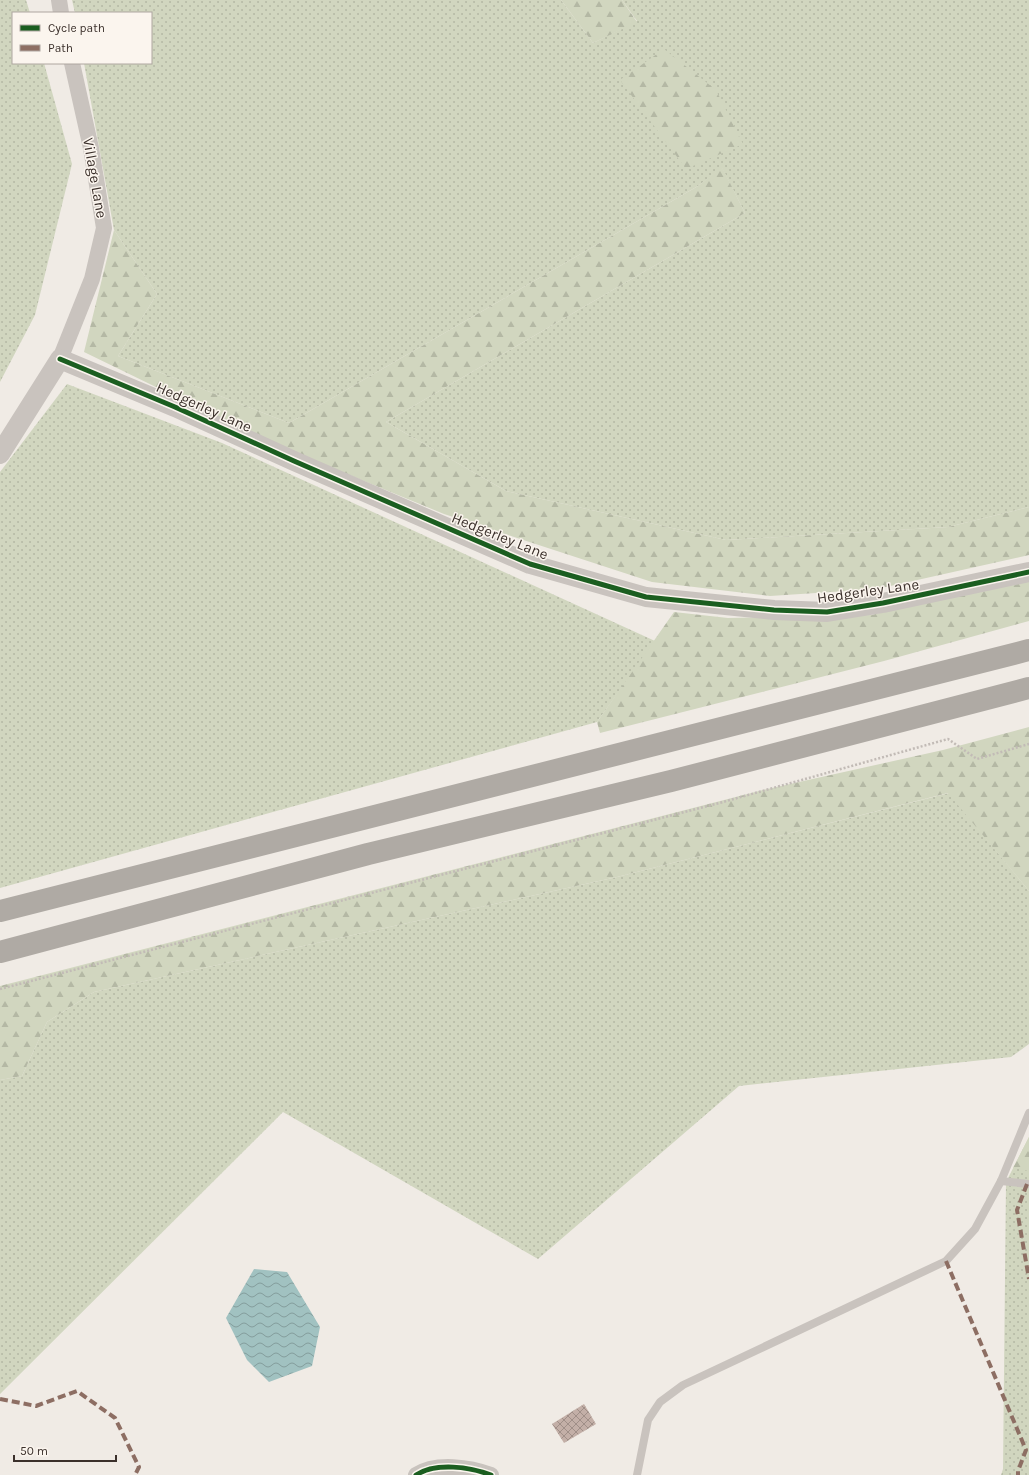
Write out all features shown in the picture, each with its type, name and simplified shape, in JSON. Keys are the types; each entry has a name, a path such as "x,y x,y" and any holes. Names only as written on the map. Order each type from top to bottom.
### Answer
{"highway":[{"path":"0,911 1029,650"},
{"path":"0,952 368,854 671,781 1029,688"}],"street":[{"path":"59,0 62,12"},
{"name":"Village Lane","path":"60,359 92,279 104,228 91,148 72,64"},
{"path":"0,454 60,359"},
{"name":"Hedgerley Lane","path":"60,359 175,407 294,461 530,564 646,597 774,610 827,612 883,603 1029,572"},
{"path":"416,1475 423,1470 448,1467 480,1471 491,1475"}],"lane":[{"path":"637,1475 648,1420 660,1402 683,1385 946,1261 975,1229 1001,1181 1029,1113"},
{"path":"1001,1181 1029,1184"}],"path":[{"path":"0,989 723,802 948,739 977,759 1029,744"}],"green space":[{"path":"0,0 26,0 30,12 12,12 12,64 44,64 72,164 35,315 0,382"},
{"path":"72,0 561,0 593,43 637,21 622,0 1029,0 1029,507 948,527 726,540 506,491 386,422 745,213 722,168 698,186 289,423 118,356 157,294 114,230 84,64 152,64 152,12 75,12"},
{"path":"561,0 622,0 637,22 593,43"},
{"path":"664,49 716,90 743,144 686,169 620,80"},
{"path":"722,167 745,213 386,422 506,491 726,540 948,527 1029,507 1029,555 877,589 770,596 652,582 444,514 267,441 84,352 114,230 157,294 118,356 289,423 698,186"},
{"path":"67,384 222,443 655,641 597,722 0,888 0,472"},
{"path":"1029,579 1029,621 884,661 600,733 597,722 674,612 728,618 871,615"},
{"path":"1029,727 1029,891 948,793 617,877 94,992 47,1022 22,1076 0,1080 0,986 763,790 943,750"},
{"path":"949,793 1029,891 1029,1044 1011,1057 739,1086 538,1259 283,1112 0,1394 0,1080 22,1076 47,1022 94,992 617,877"},
{"path":"1029,1137 1029,1475 1001,1475 1003,1469 1006,1182"},
{"path":"1029,1137 1029,1171 1013,1168"}],"water":[{"path":"254,1269 287,1272 320,1327 312,1366 269,1382 247,1360 226,1318"}],"building":[{"path":"584,1404 596,1424 564,1443 552,1424"}],"marked path":[{"path":"1027,1184 1017,1210 1029,1279"},
{"path":"946,1261 1026,1450 1018,1471 1018,1475"},
{"path":"0,1399 36,1406 77,1391 115,1418 139,1467 135,1475"}],"cycle path":[{"path":"60,359 175,407 294,461 530,564 646,597 774,610 827,612 883,603 1029,572"},
{"path":"416,1475 433,1468 443,1467 463,1468 491,1475"}]}
